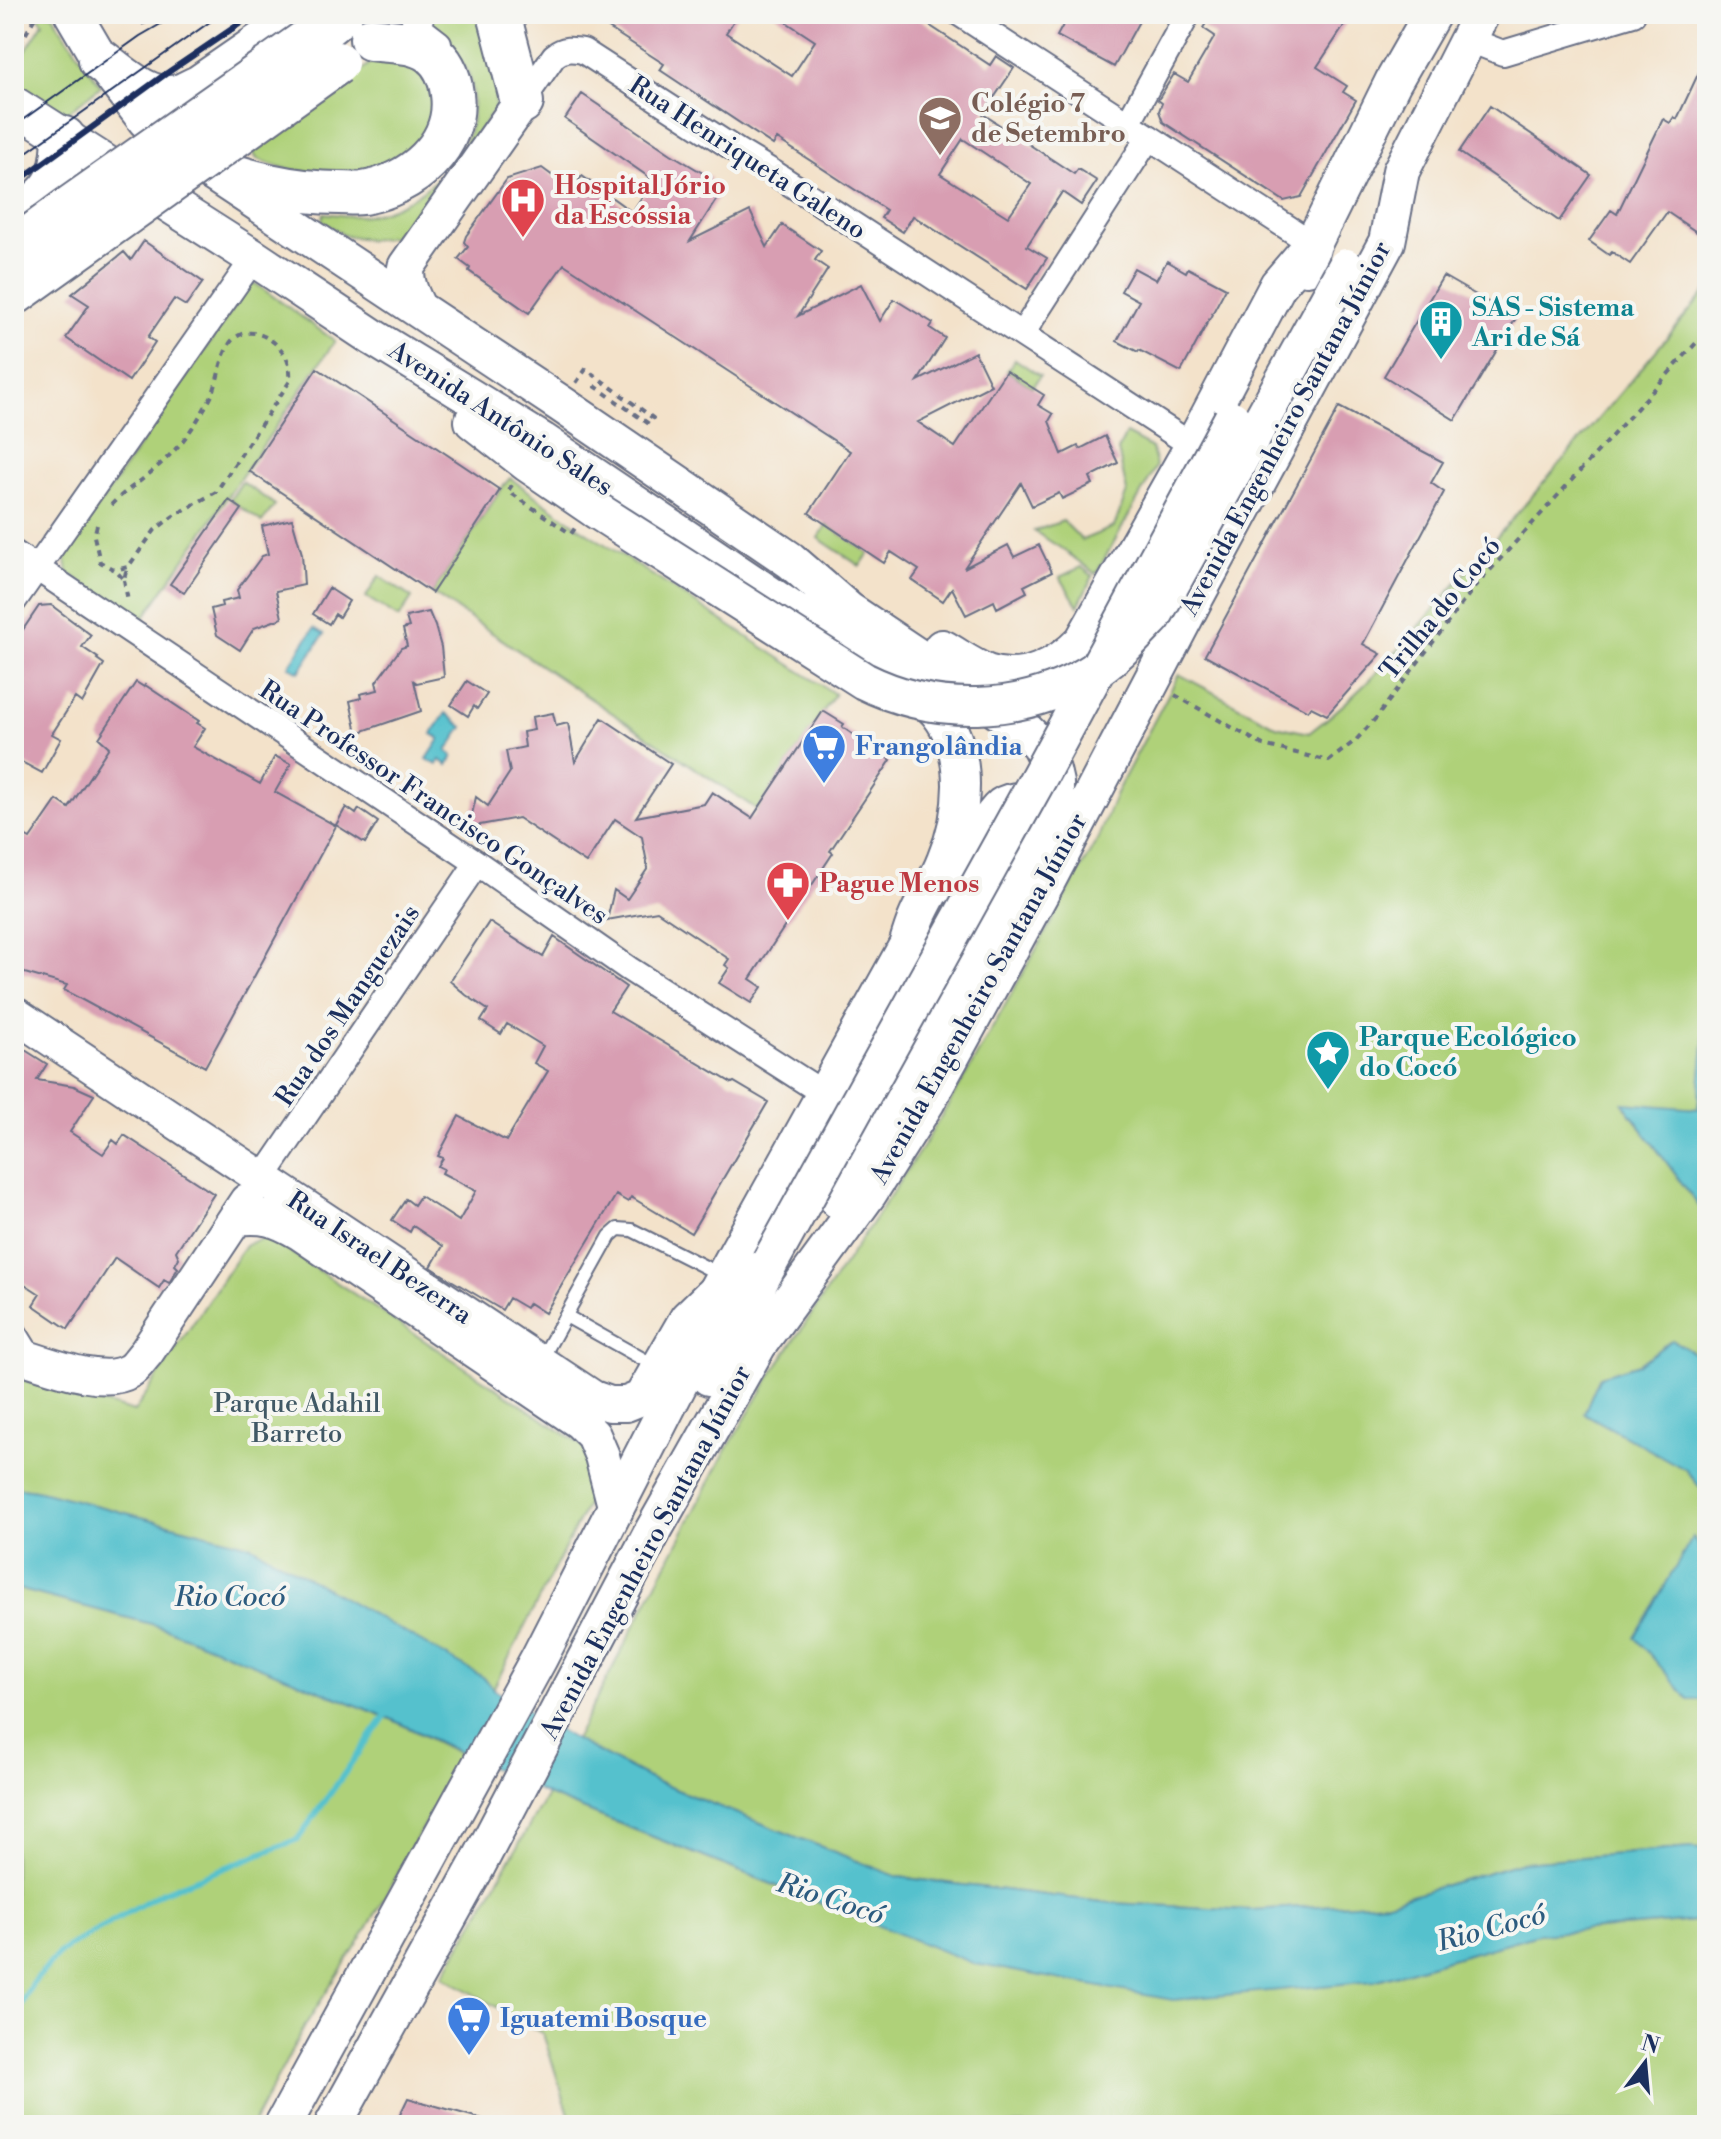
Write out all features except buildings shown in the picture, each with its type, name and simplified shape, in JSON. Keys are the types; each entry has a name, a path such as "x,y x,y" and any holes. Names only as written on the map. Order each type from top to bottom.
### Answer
{"highway":[{"path":"499,14 522,102"},
{"path":"14,249 68,209 345,30"},
{"path":"14,294 345,30"},
{"path":"100,60 141,89 164,98 181,95 345,30 415,44 430,53 447,73 454,110 446,135 416,173 390,186 362,193 321,193 241,179 201,165"},
{"path":"14,219 41,200 53,187 60,175 64,138"}],"main road":[{"name":"Avenida Antônio Sales","path":"73,14 100,60 146,120 201,165 790,560"},
{"name":"Avenida Engenheiro Santana Júnior","path":"616,1510 649,1481 662,1463 1001,847 1298,297 1313,244 1393,82 1432,14"},
{"name":"Avenida Engenheiro Santana Júnior","path":"333,2125 478,1864 653,1531 758,1345 868,1194 927,1101 1046,883 1387,242 1401,171 1474,26"},
{"name":"Rua Henriqueta Galeno","path":"418,309 409,293 406,267 522,102"},
{"name":"Avenida Antônio Sales","path":"14,105 374,338 542,441 929,703 948,728 959,759"},
{"path":"374,338 502,445 596,510 851,673 888,693 943,706 1004,704 1038,697 1089,674 1114,656 1153,617 1401,171"},
{"path":"790,560 861,594 952,654 986,672 1013,677 1052,667 1083,641 1193,446 1278,285 1313,244"},
{"path":"758,1345 951,993 985,942 1048,828 1055,798 1052,770 1039,744 1021,726 849,611 790,560"},
{"path":"1095,620 1092,638 1096,653 1113,664 1126,663 1151,649 1196,596"},
{"name":"Avenida Engenheiro Santana Júnior","path":"283,2125 539,1658 616,1510 669,1377 707,1329 720,1283 907,946 916,919 945,862 957,827 961,778 959,759"},
{"path":"907,946 933,927 998,810 1005,804 1020,801 1031,816 1029,826 1021,847 970,937 951,993"}],"street":[{"path":"423,14 414,22 443,45 453,58 466,88 466,118 459,140 447,159 413,187 367,204 282,203 382,267 393,263 512,94 492,45 484,14"},
{"path":"960,14 1313,244"},
{"path":"1128,123 1188,14"},
{"path":"1474,26 1503,53 1633,14"},
{"name":"Rua Henriqueta Galeno","path":"522,102 554,56 568,49 583,51 1193,446"},
{"path":"1022,334 1149,137"},
{"path":"14,601 254,258"},
{"name":"Rua Professor Francisco Gonçalves","path":"14,553 477,863 629,969 826,1095"},
{"name":"Rua dos Manguezais","path":"263,1178 477,863"},
{"name":"Rua Israel Bezerra","path":"14,1014 593,1398 610,1404 626,1404 641,1398 669,1377"},
{"path":"19,1348 104,1378 130,1371 146,1353 263,1178"},
{"name":"Rua Israel Bezerra","path":"236,1218 273,1218 299,1232 580,1422 593,1435 602,1456 616,1510"}],"lane":[{"path":"539,1363 610,1236 618,1229 632,1230 720,1283"},
{"path":"566,1316 669,1377"}],"path":[{"path":"24,14 33,20"},
{"path":"14,55 37,14"},
{"path":"136,14 142,18 144,25"},
{"name":"Trilha do Cocó","path":"1178,688 1174,697 1263,745 1329,761 1356,740 1376,718 1473,589 1707,331"},
{"path":"244,333 260,334 283,351 290,381 216,492 155,530 127,567 124,580 115,570 100,562 95,528 112,503 186,439 212,395 230,342 244,333"},
{"path":"561,404 586,369 653,418 649,424 592,384"},
{"path":"105,505 114,492"},
{"path":"88,530 97,518"},
{"path":"115,570 127,567"},
{"path":"117,598 128,605"}],"green space":[{"path":"37,14 53,14 101,86 63,116 14,83 14,69 43,23"},
{"path":"434,14 475,14 497,79 495,109 401,232 392,237 369,240 344,235 322,221 324,213 367,215 410,199 442,174 466,140 472,122 471,82 459,60 427,24"},
{"path":"394,61 419,69 432,99 427,128 409,151 367,170 329,173 290,169 256,158 256,149 371,63"},
{"path":"250,284 256,284 335,341 141,622 68,573 65,555"},
{"name":"Parque Ecológico do Cocó","path":"1707,290 1707,1011 1698,1109 1623,1104 1707,1217 1707,1361 1672,1340 1639,1364 1600,1376 1584,1413 1686,1470 1707,1496 1707,1564 1694,1538 1688,1699 1707,1700 1707,1850 1691,1848 1523,1862 1388,1902 1251,1910 1111,1903 898,1877 654,1781 575,1740 724,1454 775,1369 964,1079 1098,838 1116,793 1179,674 1276,726 1309,733 1354,695 1416,631"},
{"path":"1015,359 1040,376 1032,387 1007,371"},
{"path":"1126,434 1152,448 1156,467 1096,574 1034,531 1063,521 1082,540 1114,527 1127,492 1118,450"},
{"path":"510,478 580,528 835,694 758,810 432,593"},
{"path":"242,482 275,505 262,522 230,500"},
{"path":"827,525 869,553 860,566 818,538"},
{"path":"1081,567 1093,576 1078,606 1060,577"},
{"path":"379,576 412,598 399,618 366,597"},
{"name":"Parque Adahil Barreto","path":"268,1237 585,1447 597,1485 493,1689 482,1677 250,1545 14,1487 14,1377 134,1412 246,1244"},
{"path":"14,1588 159,1626 391,1719 462,1755 367,1929 306,2024 252,2125 14,2125"},
{"path":"547,1795 824,1905 1374,1981 1538,1934 1707,1920 1707,2125 563,2125 569,2114 543,2034 443,1976"}],"water":[{"path":"314,628 324,634 299,672 289,666"},
{"path":"446,713 463,727 447,751 453,756 448,765 440,760 437,765 427,759 440,739 432,734"},
{"path":"1707,1011 1707,1217 1623,1103 1698,1109"},
{"path":"1672,1340 1707,1361 1707,1496 1686,1470 1584,1413 1600,1376 1639,1364"},
{"name":"Rio Cocó","path":"14,1487 250,1545 483,1677 493,1689 575,1740 654,1781 898,1877 1111,1903 1251,1910 1388,1902 1523,1862 1691,1848 1707,1850 1707,1920 1538,1934 1374,1981 1173,2000 975,1964 547,1795 391,1719 159,1626 14,1588"},
{"path":"1693,1537 1707,1564 1707,1700 1688,1699 1635,1637"}],"waterway":[{"path":"14,2018 32,1984 60,1952 161,1893 298,1839 388,1712"}],"tram line":[{"path":"14,126 140,36 178,14"},
{"path":"14,161 221,14"}],"railway":[{"path":"14,184 254,14"}],"place":[{"name":"Colégio 7 de Setembro","path":"940,157"},
{"name":"Hospital Jório da Escóssia","path":"523,239"},
{"name":"SAS - Sistema Ari de Sá","path":"1441,361"},
{"name":"Frangolândia","path":"824,785"},
{"name":"Pague Menos","path":"788,922"},
{"name":"Parque Ecológico do Cocó","path":"1328,1091"},
{"name":"Iguatemi Bosque","path":"469,2057"}]}
